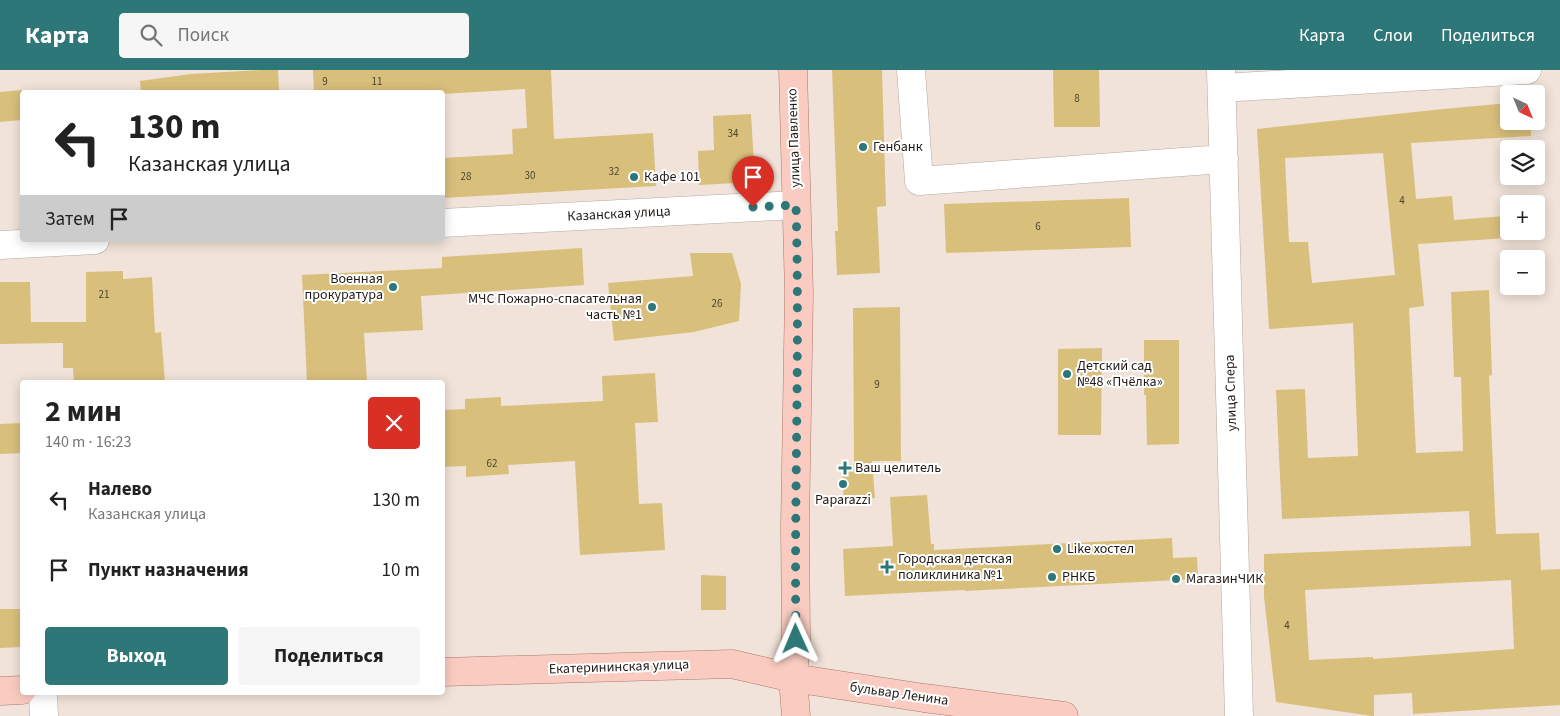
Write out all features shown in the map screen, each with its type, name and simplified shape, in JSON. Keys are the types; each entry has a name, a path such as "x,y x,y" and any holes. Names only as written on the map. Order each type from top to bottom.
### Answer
{"main road":[{"name":"улица Павленко","path":"793,70 799,293 795,526 796,639 793,678 796,716"},
{"name":"Екатерининская улица","path":"445,672 732,664 793,678"},
{"name":"бульвар Ленина","path":"793,678 924,698 1064,716"},
{"path":"0,691 20,690"}],"street":[{"path":"911,70 919,181 1224,159"},
{"path":"1222,79 1527,70"},
{"name":"улица Спера","path":"1222,79 1240,716"},
{"name":"Казанская улица","path":"445,222 796,205"},
{"path":"0,245 57,242"},
{"path":"43,695 44,716"}],"building":[{"path":"278,70 279,90 141,90 140,81 191,74"},
{"path":"313,70 551,70 554,139 653,133 656,186 445,198 445,158 513,154 512,129 527,128 525,89 445,94 445,90 314,90"},
{"path":"832,70 882,70 886,206 877,207 880,273 837,275 835,231 838,231"},
{"path":"1053,70 1099,70 1100,127 1054,127"},
{"path":"20,90 20,120 0,122 0,92"},
{"path":"1500,104 1500,130 1531,130 1531,136 1411,143 1416,199 1452,196 1454,220 1500,216 1500,238 1418,244 1424,306 1409,308 1416,453 1463,451 1461,377 1454,377 1451,292 1489,290 1492,375 1489,376 1496,534 1539,533 1541,570 1560,569 1560,705 1413,714 1412,693 1374,695 1374,716 1372,716 1276,702 1264,597 1264,554 1471,546 1469,511 1282,519 1276,390 1305,389 1308,458 1358,456 1353,323 1269,329 1257,129","holes":["1383,153 1395,275 1312,283 1308,242 1289,242 1285,158","1511,580 1514,649 1373,659 1373,657 1309,660 1305,590"]},
{"path":"751,114 755,182 699,185 698,151 714,150 713,116"},
{"path":"1129,198 1131,247 946,253 944,204"},
{"path":"582,248 584,285 421,296 423,330 364,333 367,380 307,380 302,275 442,268 442,257"},
{"path":"690,253 732,253 741,284 739,321 694,332 614,341 608,283 693,276"},
{"path":"123,271 123,279 152,277 155,333 161,332 165,380 74,380 73,368 63,368 63,343 0,344 0,282 30,282 31,322 86,322 86,272"},
{"path":"900,307 901,461 872,461 875,498 844,500 841,465 854,464 853,308"},
{"path":"1144,340 1179,340 1179,444 1147,445 1146,395 1144,395"},
{"path":"1102,348 1101,435 1058,435 1058,349"},
{"path":"655,373 658,422 635,423 639,504 662,503 665,550 580,555 575,461 508,465 509,474 466,477 466,466 445,467 445,410 465,409 465,399 501,397 501,406 603,401 602,376"},
{"path":"20,423 20,453 0,454 0,424"},
{"path":"927,495 931,544 934,544 934,550 1172,538 1173,558 1197,557 1198,579 845,596 843,549 893,546 890,497"},
{"path":"701,575 726,576 726,610 701,610"},
{"path":"0,609 20,609 20,647 0,648"}],"place":[{"name":"Генбанк","path":"863,147"},
{"name":"Кафе 101","path":"634,177"},
{"name":"Военная прокуратура","path":"393,287"},
{"name":"МЧС Пожарно-спасательная часть №1","path":"652,307"},
{"name":"Детский сад №48 «Пчёлка»","path":"1067,374"},
{"name":"Ваш целитель","path":"845,468"},
{"name":"Paparazzi","path":"843,484"},
{"name":"Like хостел","path":"1057,549"},
{"name":"Городская детская поликлиника №1","path":"887,567"},
{"name":"РНКБ","path":"1052,577"},
{"name":"МагазинЧИК","path":"1176,579"}],"route":[{"path":"753,207 796,205 799,293 795,526 796,639"}]}
